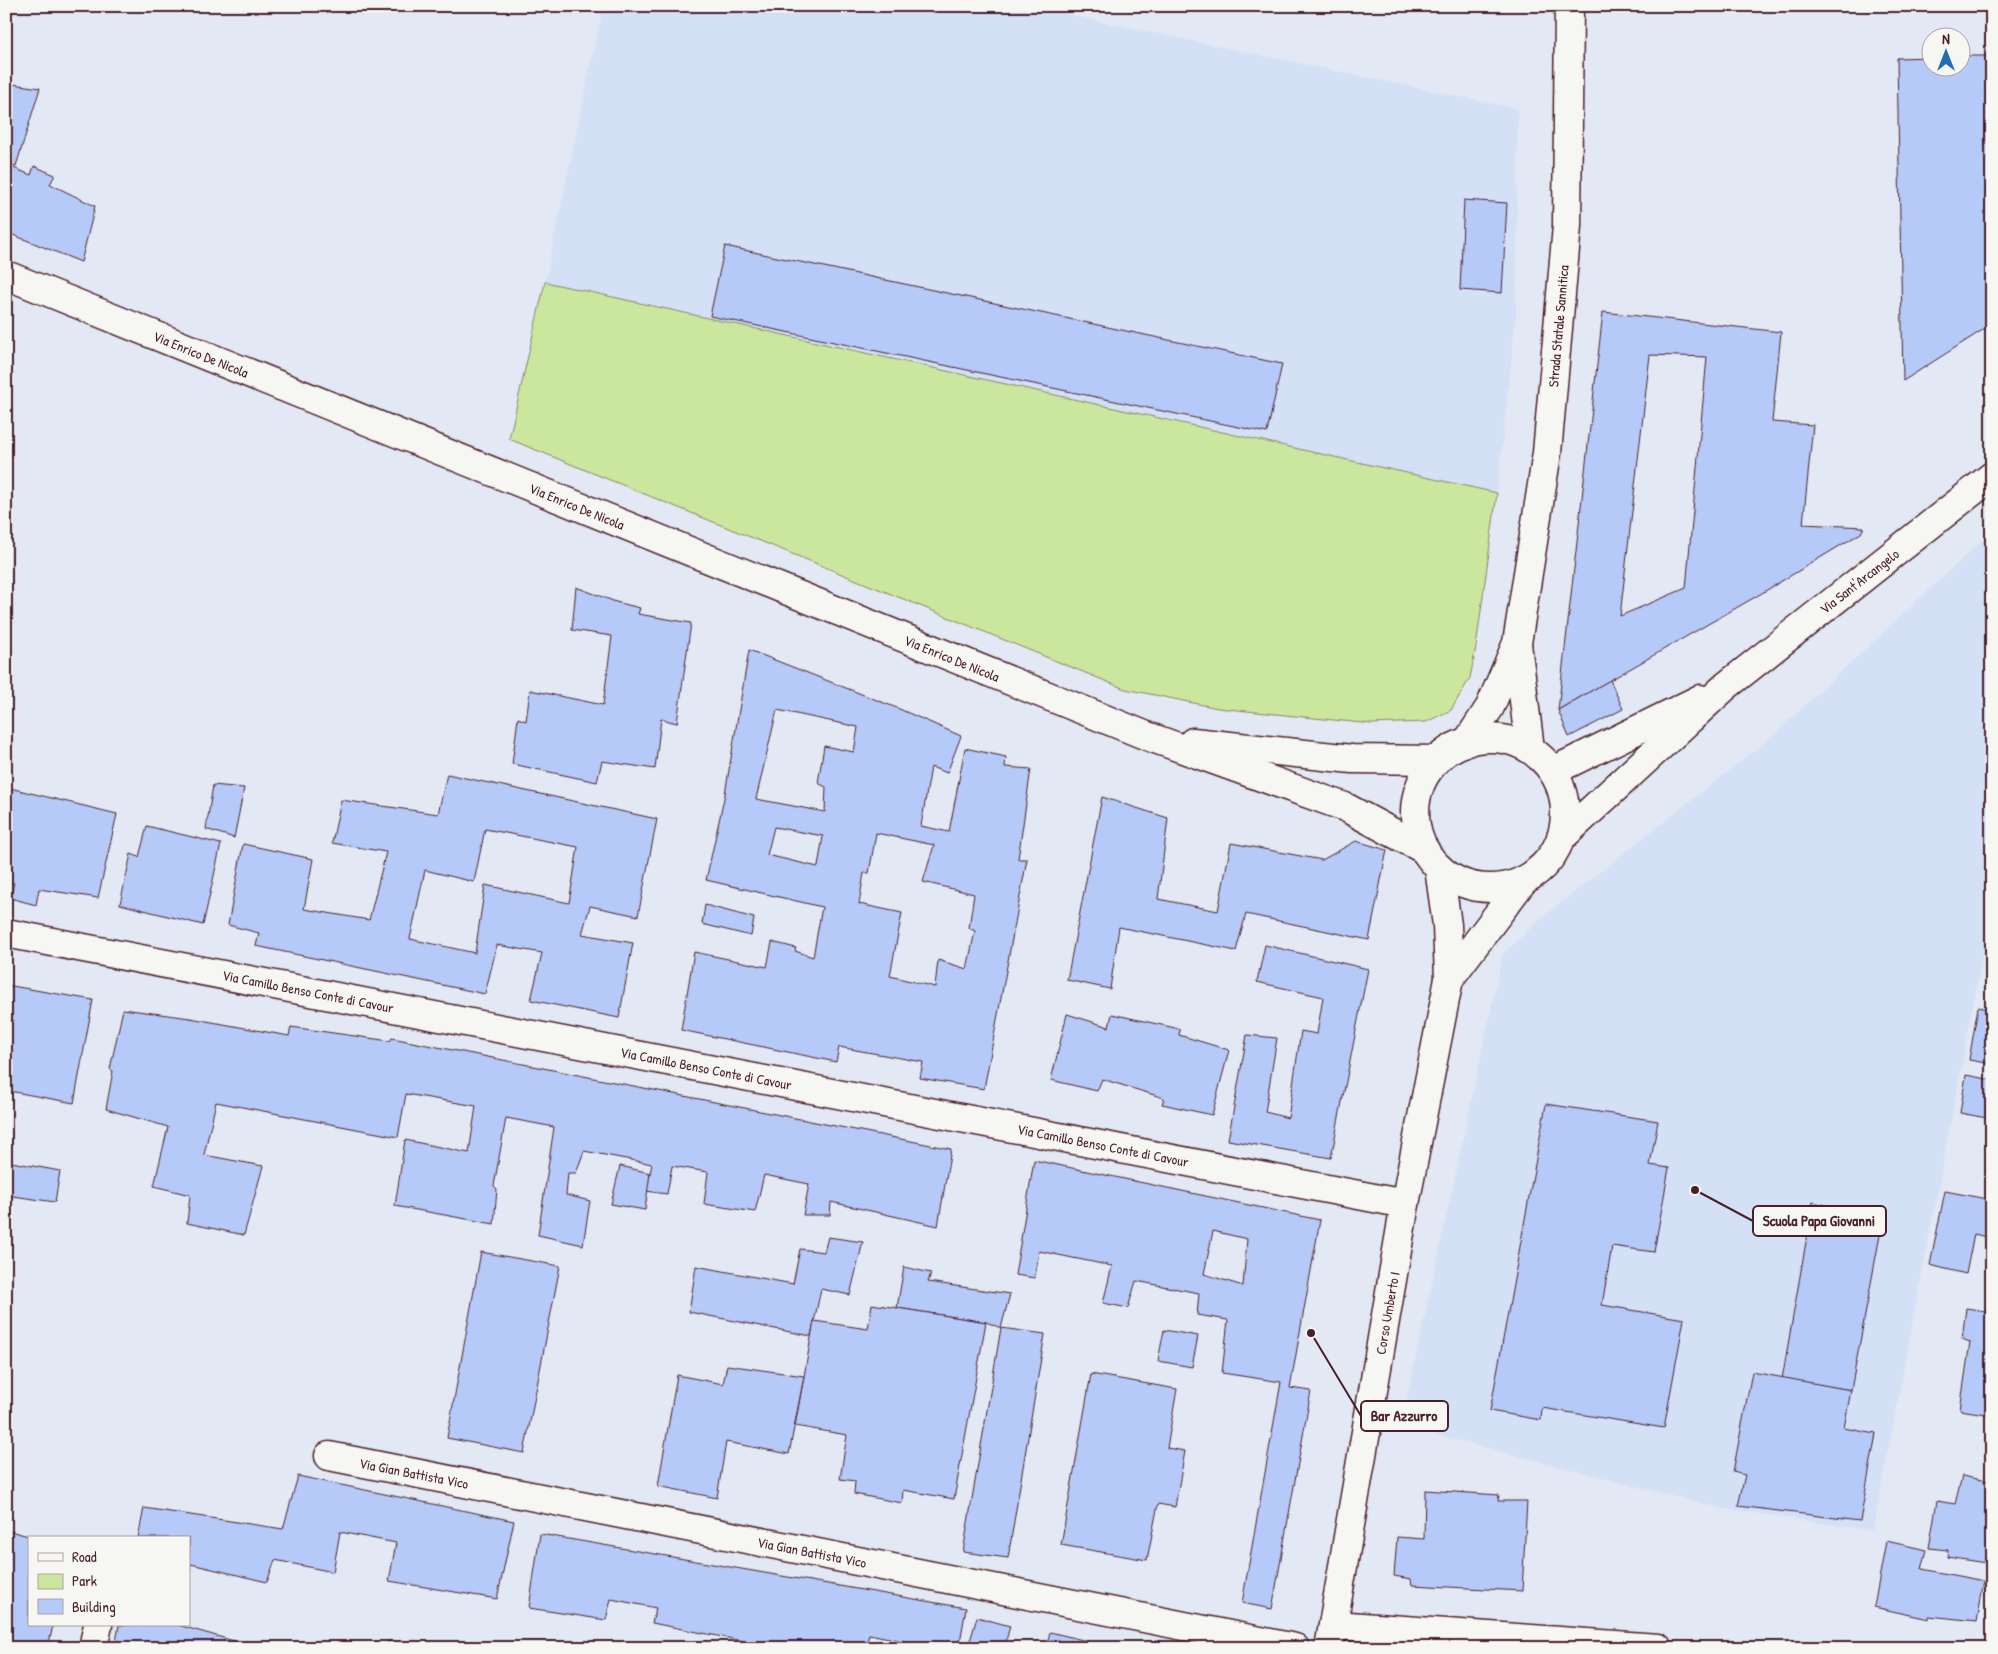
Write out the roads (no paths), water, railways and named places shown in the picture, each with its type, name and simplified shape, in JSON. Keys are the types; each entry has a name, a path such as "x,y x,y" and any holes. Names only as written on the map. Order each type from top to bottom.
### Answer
{"street":[{"name":"Strada Statale Sannitica","path":"1467,742 1490,707 1517,643 1547,453 1567,226 1569,6"},
{"name":"Via Enrico De Nicola","path":"6,275 1147,736"},
{"name":"Via Sant'Arcangelo","path":"1726,686 1992,476"},
{"name":"Strada Statale Sannitica","path":"1517,643 1530,749"},
{"path":"1553,771 1726,686"},
{"path":"1561,838 1726,686"},
{"path":"1147,736 1352,759 1437,760"},
{"path":"1147,736 1345,807 1432,859 1457,881 1479,887 1502,887 1523,881 1539,870 1552,856 1561,838 1565,821 1565,804 1553,771 1542,758 1530,749 1510,740 1488,738 1467,742 1451,749 1437,760 1422,780 1415,803 1416,827 1432,859"},
{"name":"Corso Umberto I","path":"1332,1636 1405,1204 1449,979 1447,924 1432,859"},
{"name":"Corso Umberto I","path":"1449,979 1523,881"},
{"name":"Via Camillo Benso Conte di Cavour","path":"6,933 1405,1204"},
{"name":"Via Gian Battista Vico","path":"329,1456 1295,1648"},
{"path":"93,1648 98,1626"},
{"path":"1332,1636 1658,1648"}],"place":[{"name":"Scuola Papa Giovanni","path":"1695,1190"},
{"name":"Bar Azzurro","path":"1311,1333"}]}
